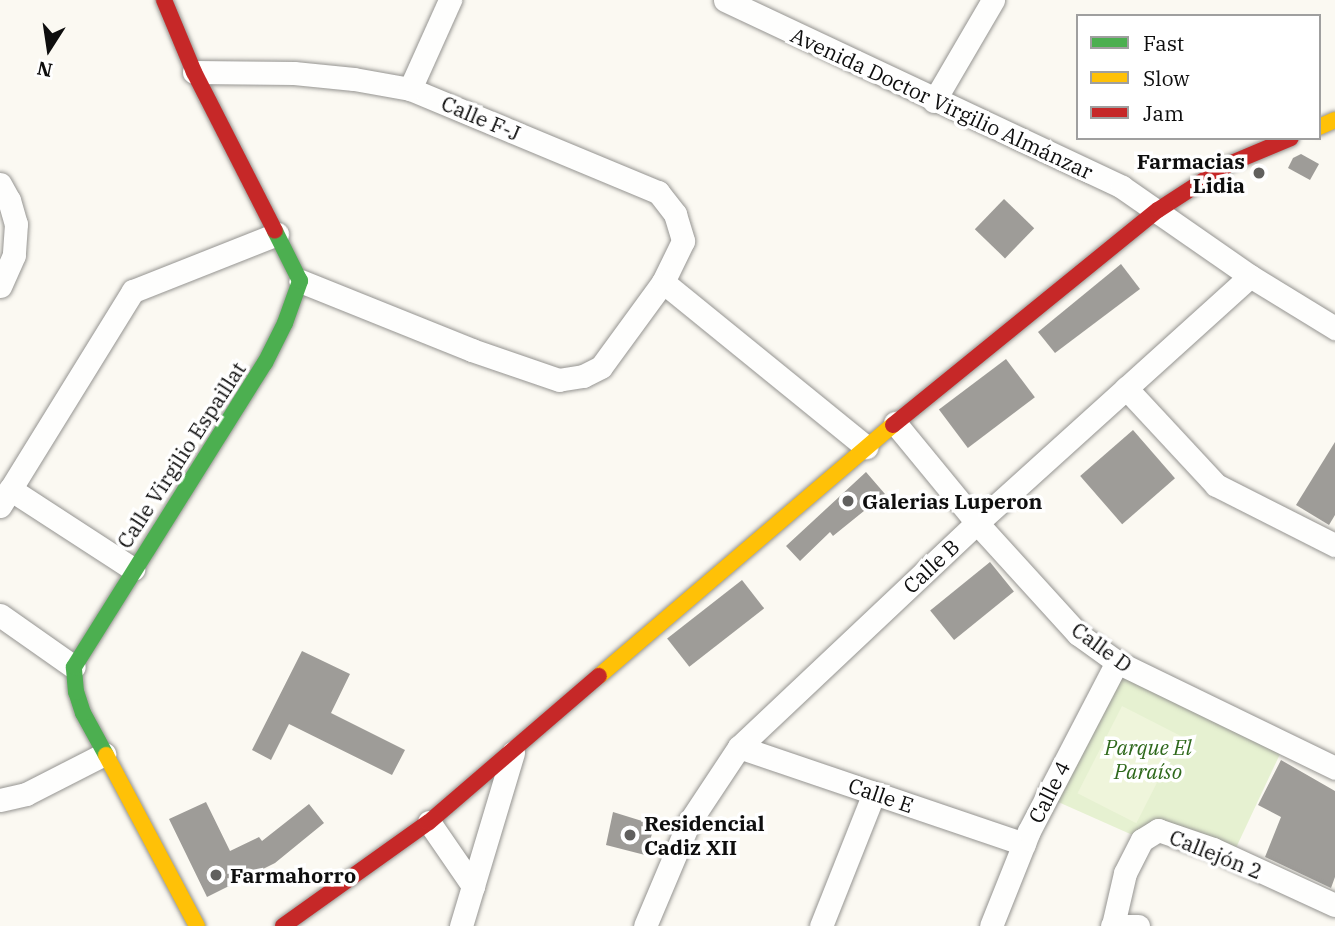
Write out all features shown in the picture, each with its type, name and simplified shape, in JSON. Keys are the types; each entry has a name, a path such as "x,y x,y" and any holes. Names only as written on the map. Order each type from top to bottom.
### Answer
{"main road":[{"path":"164,0 194,72 300,281"},
{"path":"283,926 429,822 513,753 866,447 1158,210 1229,164 1286,140"},
{"name":"Calle Virgilio Espaillat","path":"74,667 133,569 265,363 285,323 300,281"},
{"path":"74,667 76,692 83,713 197,926"}],"street":[{"path":"410,89 450,0"},
{"name":"Avenida Doctor Virgilio Almánzar","path":"724,0 934,101 1122,187 1250,276 1335,328"},
{"path":"934,101 993,0"},
{"name":"Calle F-J","path":"194,72 294,74 354,79 410,89 658,192 675,214 683,241 663,282"},
{"path":"0,184 9,200 16,224 14,255 0,286"},
{"path":"133,569 5,498 133,291 277,234"},
{"name":"Calle B","path":"645,926 688,824 738,747 977,523 1250,276"},
{"path":"300,281 472,350 559,380 583,376 601,366 663,282 866,447"},
{"path":"1126,388 1216,485 1335,545"},
{"name":"Calle D","path":"895,424 977,523 1078,634 1117,662 1335,768"},
{"path":"0,615 74,667"},
{"name":"Calle 4","path":"992,926 1024,844 1117,662"},
{"name":"Calle E","path":"738,747 1024,844"},
{"path":"461,926 513,753"},
{"path":"0,800 26,794 104,754"},
{"path":"821,926 874,793"},
{"path":"429,822 474,886"},
{"name":"Callejón 2","path":"1112,926 1125,873 1142,840 1158,830 1213,849 1335,905"},
{"path":"1112,926 1138,926"}],"green space":[{"name":"Parque El Paraíso","path":"1134,678 1280,754 1235,850 1137,837 1056,801 1113,686 1122,679"},
{"path":"1122,706 1181,736 1136,823 1078,793"}],"building":[{"path":"1301,154 1319,164 1310,180 1288,168 1293,158"},
{"path":"1004,199 1034,228 1005,258 975,229"},
{"path":"1121,264 1140,289 1055,353 1038,332"},
{"path":"1006,359 1035,397 968,448 939,410"},
{"path":"1133,430 1175,478 1122,524 1080,476"},
{"path":"1335,442 1335,515 1329,525 1296,505"},
{"name":"Galerias Luperon","path":"866,472 885,494 833,536 830,532 800,561 786,546"},
{"path":"990,562 1014,592 954,640 930,610"},
{"path":"742,580 764,608 689,667 667,638"},
{"path":"302,651 350,674 331,713 405,750 392,775 289,724 271,760 252,750"},
{"path":"1281,760 1335,791 1335,877 1331,888 1265,857 1281,817 1258,805"},
{"path":"206,802 230,851 259,837 262,841 309,804 324,823 275,863 207,897 169,819"},
{"name":"Residencial Cadiz XII","path":"613,812 655,825 645,855 606,845"}],"traffic: fast":[{"path":"106,755 83,713 76,692 74,667 265,363 285,323 300,281 275,231"}],"traffic: slow":[{"path":"1321,126 1335,120"},
{"path":"599,676 893,425"},
{"path":"106,755 197,926"}],"traffic: jam":[{"path":"164,0 194,72 275,231"},
{"path":"893,425 1158,210 1229,164 1286,140"},
{"path":"283,926 429,822 599,676"}],"place":[{"name":"Farmacias Lidia","path":"1259,173"},
{"name":"Galerias Luperon","path":"848,501"},
{"name":"Residencial Cadiz XII","path":"630,835"},
{"name":"Farmahorro","path":"216,875"}]}
